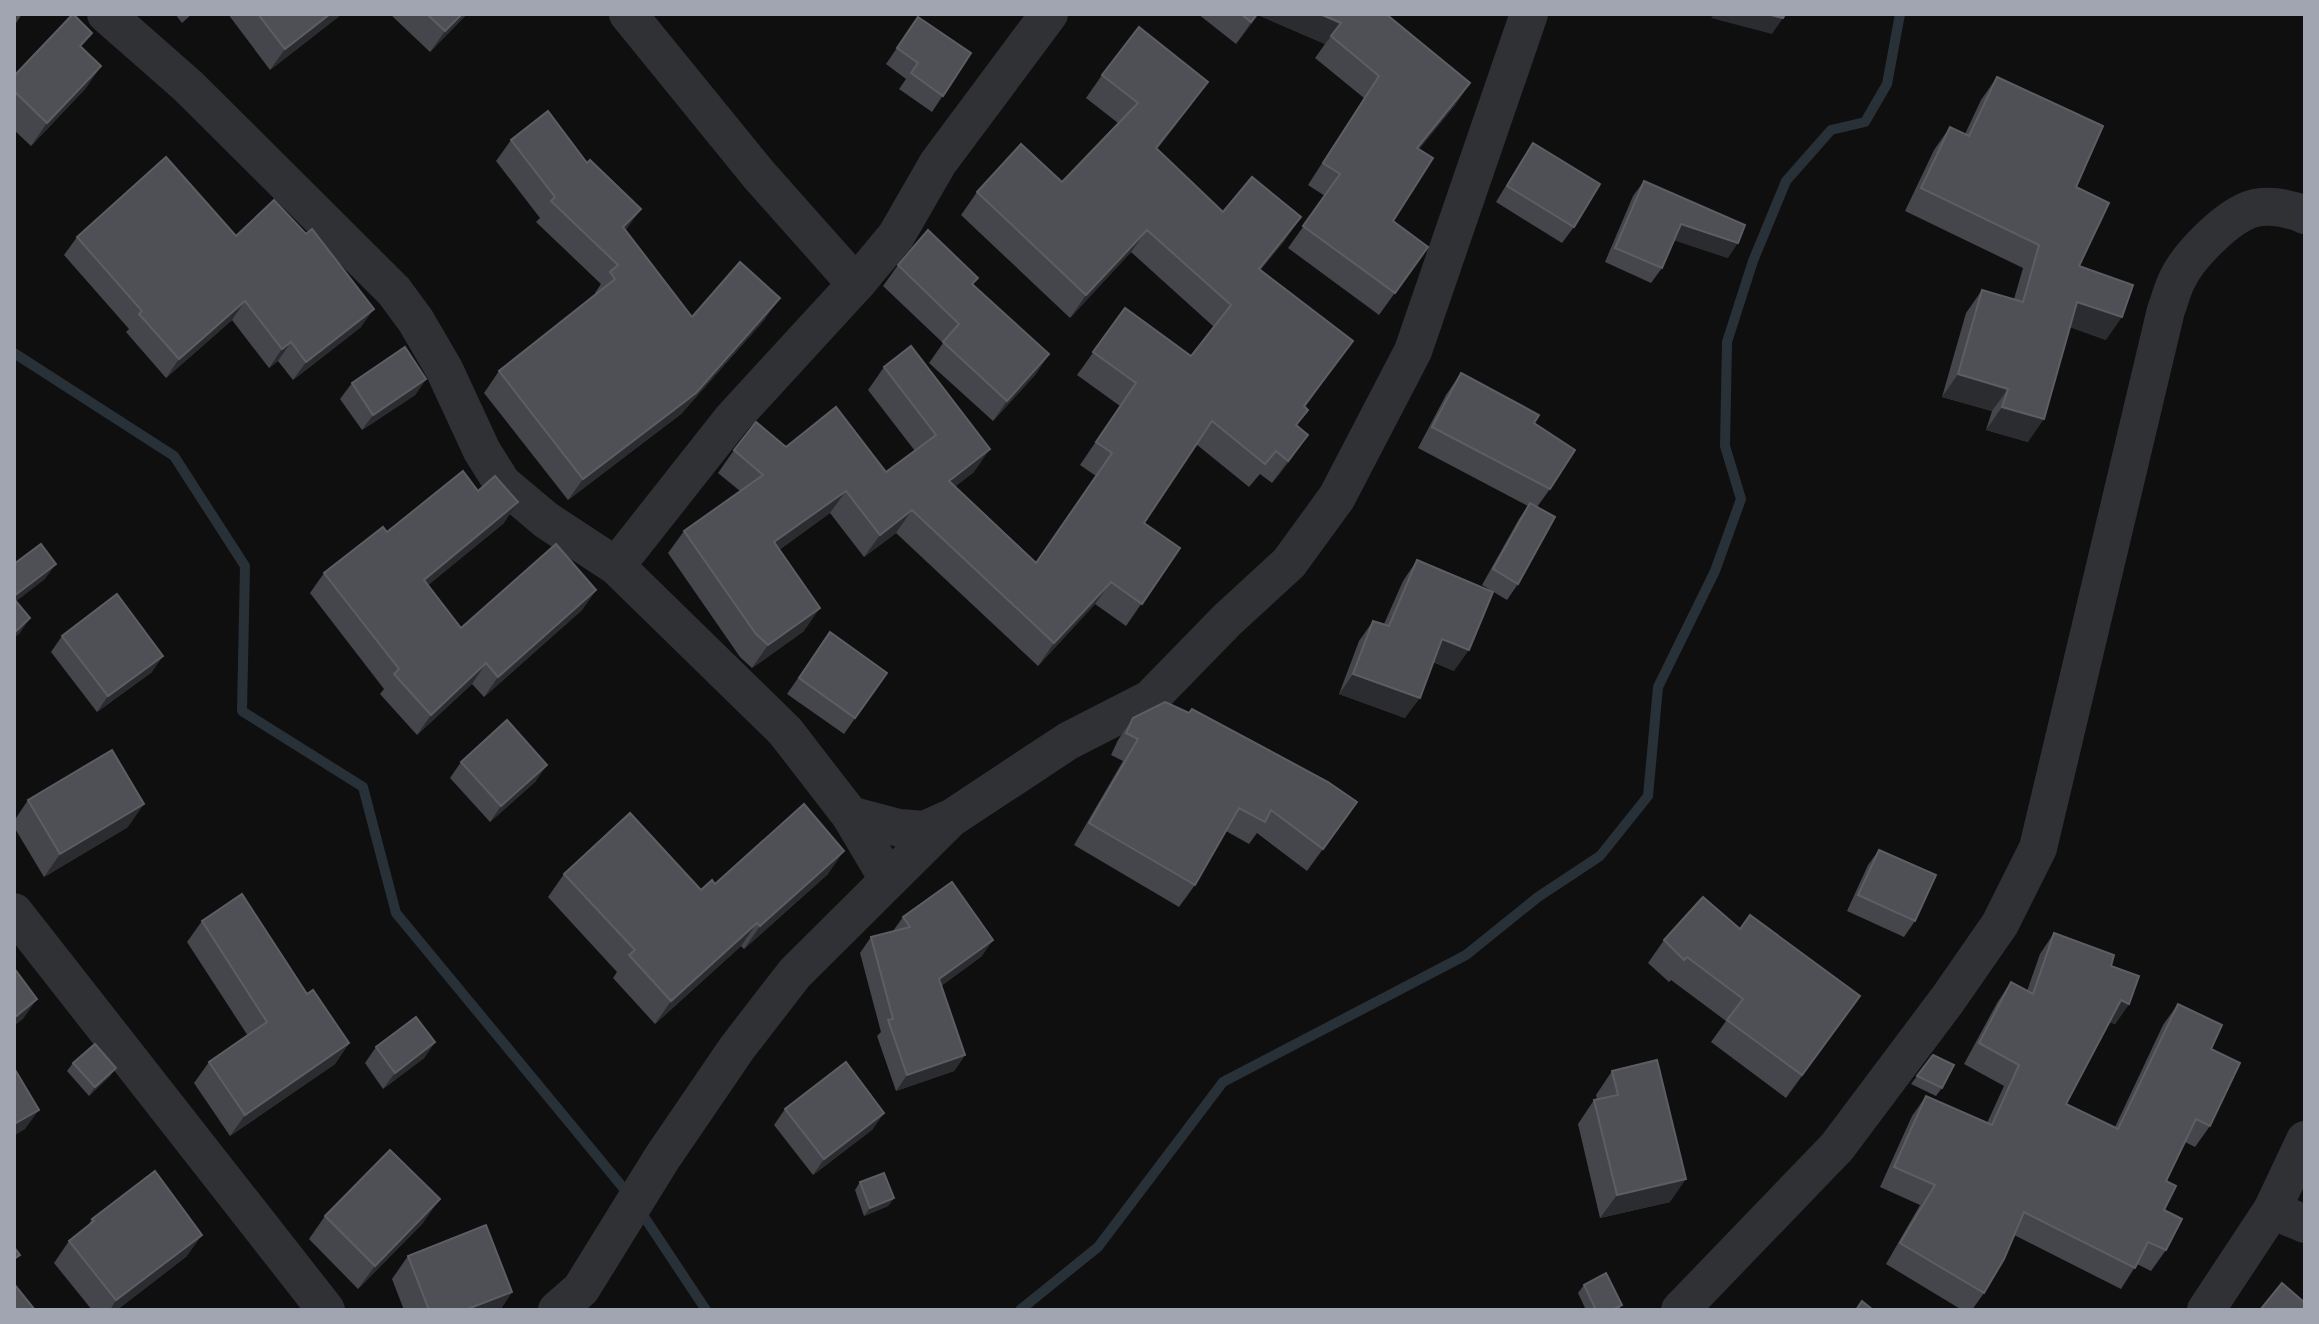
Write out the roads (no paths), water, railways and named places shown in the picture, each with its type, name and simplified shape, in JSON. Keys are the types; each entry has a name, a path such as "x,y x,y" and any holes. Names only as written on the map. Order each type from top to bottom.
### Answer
{"street":[{"path":"106,14 188,86 394,291 444,369 482,451 502,483 546,520 616,566 785,731 850,815 888,879"},
{"path":"628,14 759,175 861,278"},
{"path":"616,566 732,419 896,236 938,163 1049,14"},
{"path":"850,815 899,828 924,830 953,817 1068,741 1150,699 1227,620 1289,563 1337,497 1413,351 1529,14"},
{"path":"1680,1310 1837,1147 2000,924 2038,848 2166,310 2177,279 2195,254 2217,232 2251,209 2272,206 2305,215"},
{"path":"557,1310 581,1289 662,1158 737,1048 795,973 953,817"},
{"path":"14,912 326,1310"},
{"path":"2206,1310 2288,1217 2305,1140"}],"waterway":[{"path":"1020,1310 1098,1247 1223,1082 1466,955 1538,897 1600,856 1648,796 1658,687 1715,571 1741,499 1725,446 1727,342 1753,261 1786,181 1831,130 1865,122 1887,84 1900,14"},
{"path":"14,353 174,456 245,566 242,711 363,787 396,913 630,1196"},
{"path":"639,1209 706,1310"}]}
